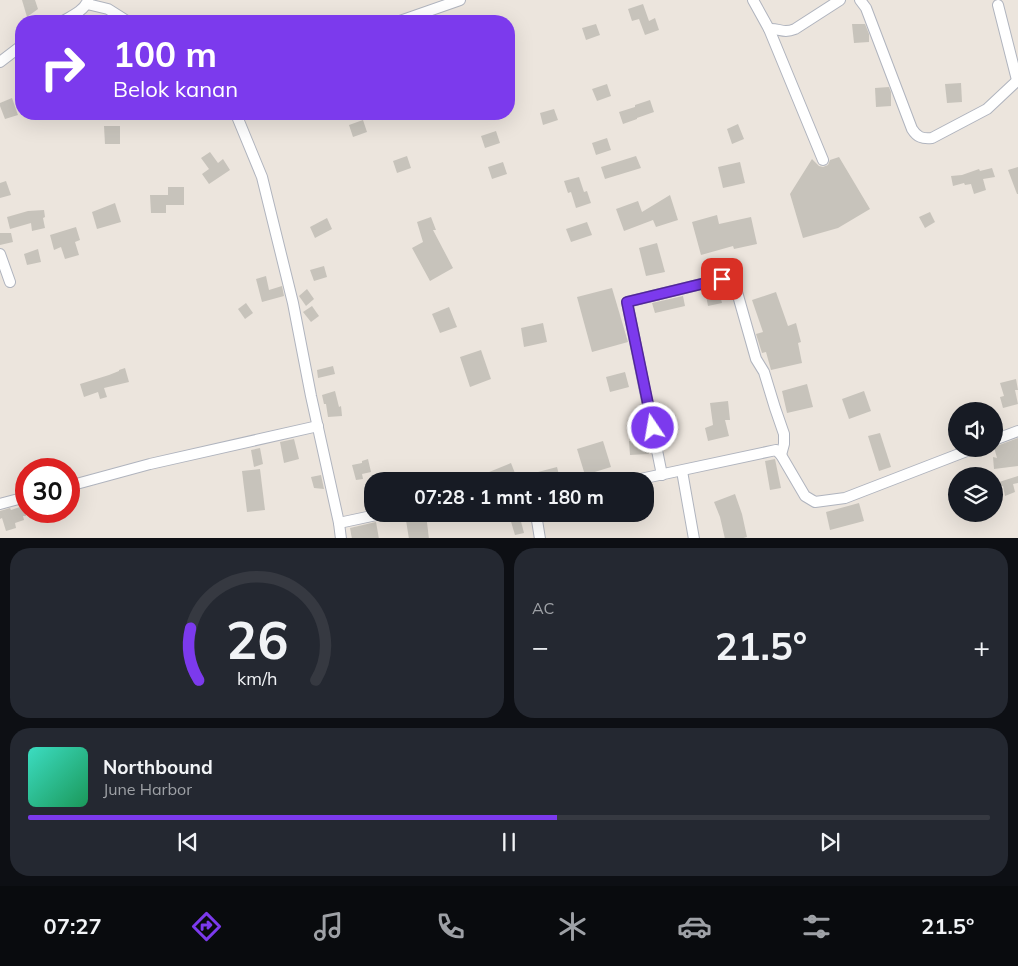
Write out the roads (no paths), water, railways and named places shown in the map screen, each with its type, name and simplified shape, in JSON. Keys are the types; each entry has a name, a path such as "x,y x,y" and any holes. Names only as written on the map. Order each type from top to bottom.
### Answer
{"street":[{"path":"417,15 460,0"},
{"path":"753,0 769,29 823,160"},
{"path":"769,29 789,31 795,29 840,0"},
{"path":"860,0 866,8 912,129 915,134 925,139 932,138 987,109 1018,80 998,5"},
{"path":"74,15 88,2 108,9 118,15"},
{"path":"0,62 15,51"},
{"path":"238,120 262,177 293,303 341,538"},
{"path":"0,254 10,282"},
{"path":"662,475 627,302 722,279 732,283 738,292 756,359 764,372 784,434 781,455"},
{"path":"80,483 150,464 318,426"},
{"path":"1003,437 1018,431"},
{"path":"654,477 776,450 781,455 805,496 815,502 845,498 951,457"},
{"path":"682,471 694,538"},
{"path":"0,504 15,500"},
{"path":"339,523 364,518"},
{"path":"537,522 540,538"}]}
